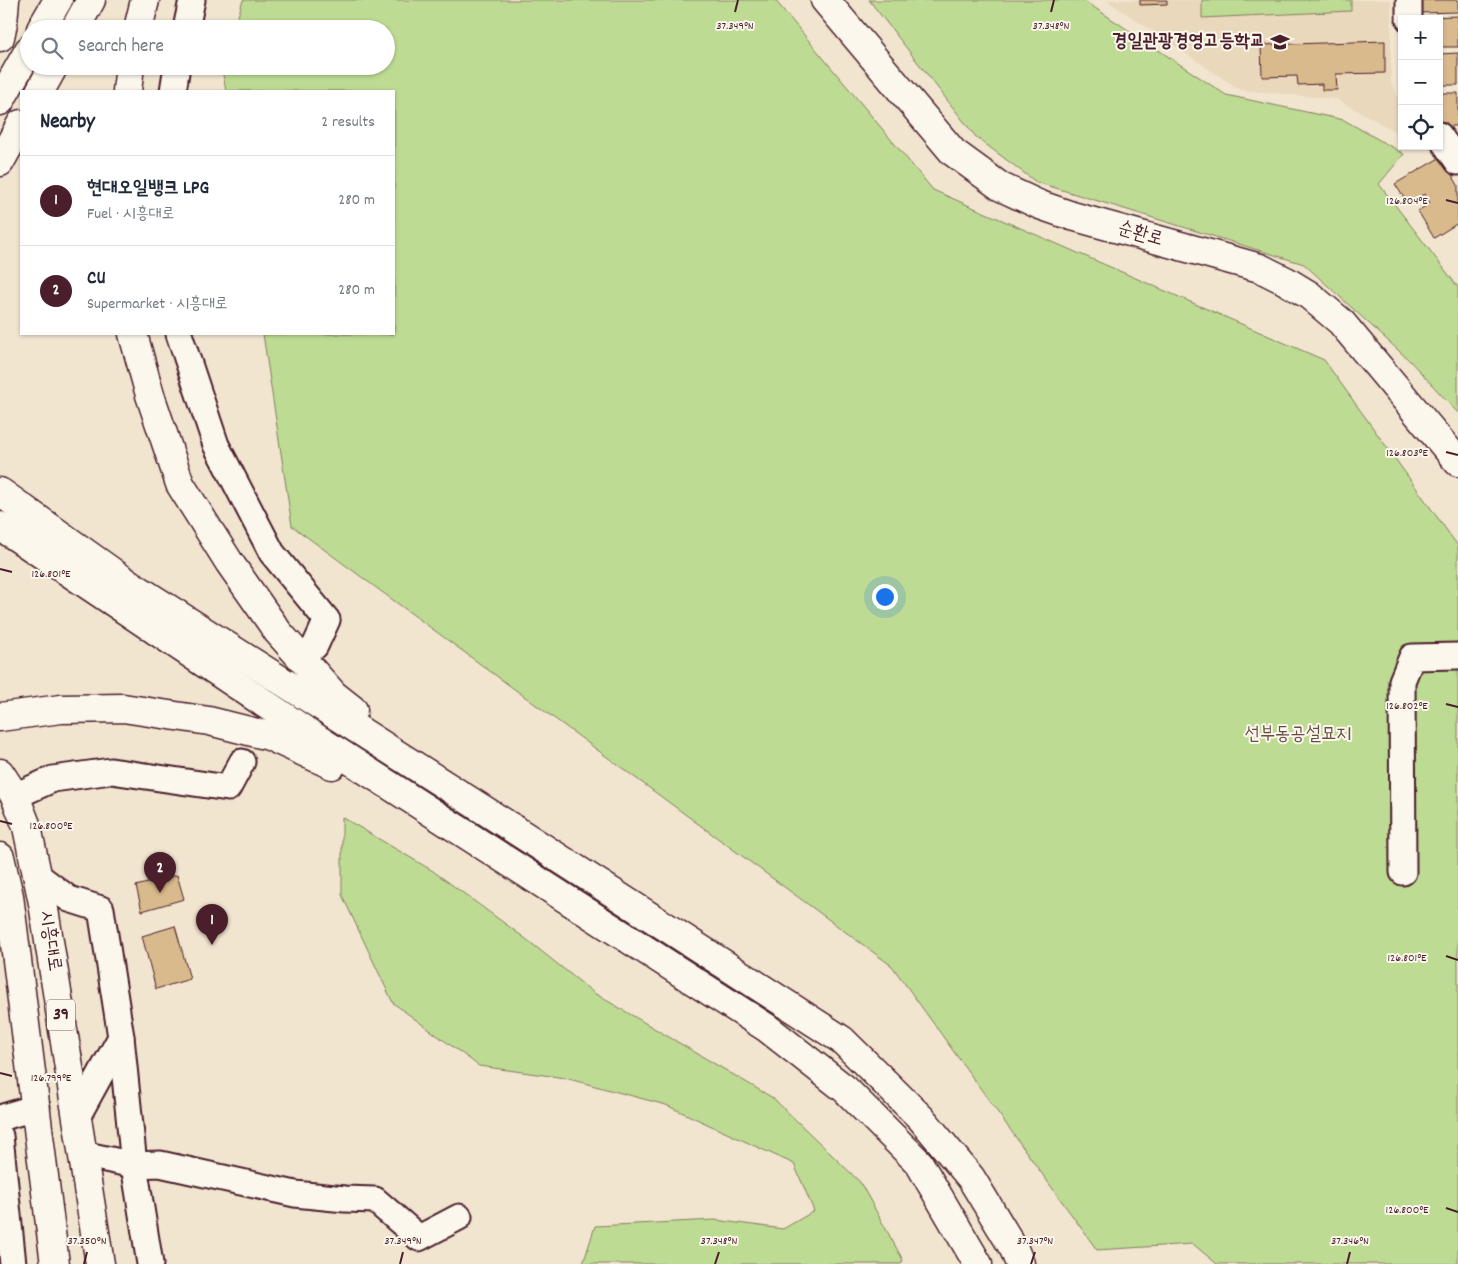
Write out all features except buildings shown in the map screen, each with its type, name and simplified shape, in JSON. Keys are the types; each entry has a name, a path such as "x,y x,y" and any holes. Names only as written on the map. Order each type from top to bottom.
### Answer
{"main road":[{"path":"0,37 5,0"},
{"path":"46,20 58,0"},
{"path":"80,20 91,0"},
{"path":"140,20 145,0"},
{"name":"순환로","path":"825,0 953,152 1001,187 1040,205 1072,216 1260,268 1309,295 1341,322 1458,462"},
{"path":"0,101 20,66"},
{"path":"41,90 49,75"},
{"path":"127,90 129,75"},
{"path":"0,162 20,126"},
{"path":"134,335 150,395 180,484 229,562 278,632 334,695 481,808"},
{"path":"0,492 122,579 842,1040 920,1118 971,1178 1014,1249 1020,1264"},
{"path":"0,526 319,740 767,1028 845,1089 919,1163 978,1264"},
{"path":"0,717 61,709 123,708 209,721 269,736 425,808"},
{"name":"시흥대로","path":"0,773 15,796 27,828 43,903 100,1264"},
{"name":"시흥대로","path":"0,857 9,896 55,1264"}],"street":[{"path":"188,20 192,0"},
{"path":"1409,0 1409,15"},
{"path":"173,90 176,75"},
{"path":"1443,141 1458,162"},
{"path":"179,335 216,445 272,553 327,620 315,646"},
{"path":"1404,872 1402,681 1412,657 1458,656"},
{"path":"15,796 53,780 111,771 228,788 242,762"},
{"path":"37,875 69,899 101,909 122,1037 134,1165 150,1264"},
{"path":"77,1117 122,1037"},
{"path":"0,1118 36,1107"},
{"path":"0,1136 13,1264"},
{"path":"82,1154 134,1165 160,1164 295,1194 374,1200 419,1238 459,1217"}],"shaded area":[{"name":"경일관광경영고등학교","path":"1106,0 1391,0 1391,83 1398,96 1398,133 1336,99 1240,90"}],"green space":[{"name":"선부동공설묘지","path":"243,0 775,0 933,190 1324,360 1458,546 1458,1264 1217,1264 1193,1244 1097,1250 892,966 292,526 263,335 395,335 395,90 226,90 223,75 395,75 395,20 237,20"},
{"path":"869,0 1083,0 1226,95 1344,120 1404,154 1379,184 1458,287 1458,413 1410,361 1304,264 1036,182 976,137"},
{"path":"1202,0 1351,0 1351,11 1202,18"},
{"path":"342,817 433,871 526,939 594,993 773,1098 860,1182 903,1260 901,1264 583,1264 595,1226 715,1220 783,1229 814,1211 794,1164 666,1105 565,1078 479,1066 393,1003 342,895"}],"place":[{"name":"경일관광경영고등학교","path":"1280,42"},
{"name":"CU","path":"160,893"},
{"name":"현대오일뱅크 LPG","path":"212,945"}]}
